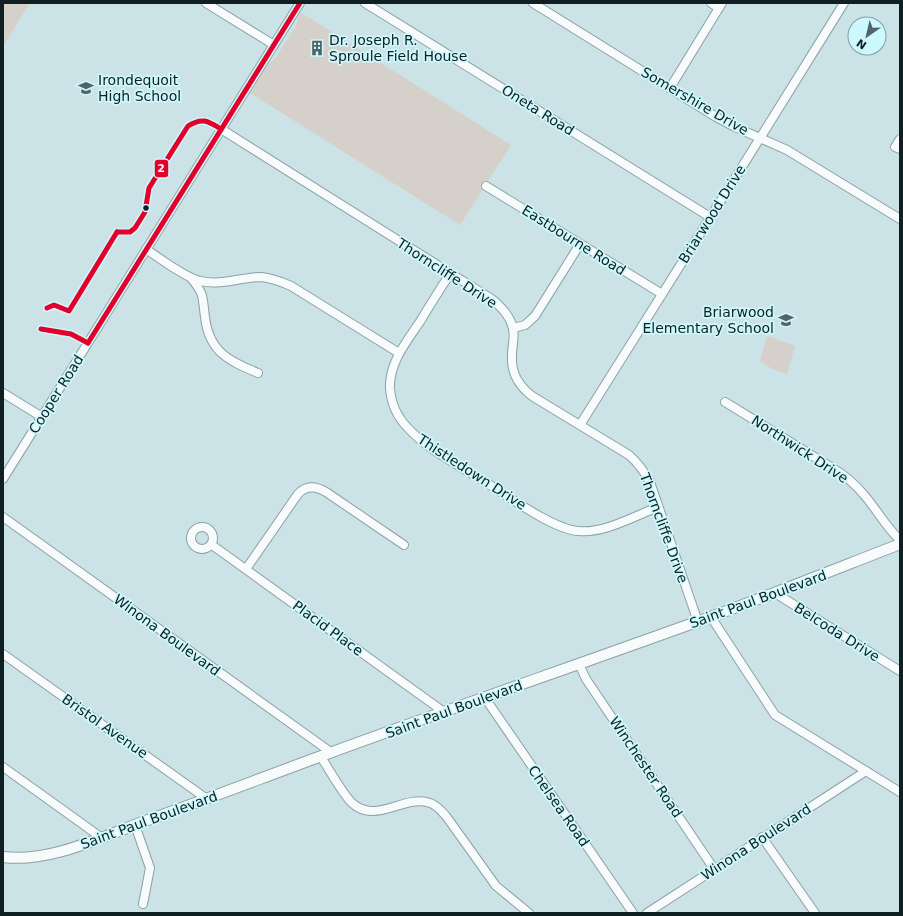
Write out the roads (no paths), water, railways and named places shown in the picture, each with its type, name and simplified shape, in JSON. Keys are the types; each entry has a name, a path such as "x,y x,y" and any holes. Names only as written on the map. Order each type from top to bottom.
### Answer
{"main road":[{"name":"Saint Paul Boulevard","path":"4,858 36,857 51,854 102,838 321,756 655,636 698,622 900,544"}],"street":[{"path":"206,3 274,45"},
{"name":"Cooper Road","path":"3,479 300,3"},
{"name":"Oneta Road","path":"365,3 710,217"},
{"name":"Somershire Drive","path":"533,3 716,117 792,153 900,219"},
{"path":"670,88 721,6 711,3"},
{"name":"Briarwood Drive","path":"580,425 844,3"},
{"name":"Thorncliffe Drive","path":"221,129 493,300 503,309 513,328 514,338 512,362 514,374 522,387 532,396 629,455 645,472 650,482 698,622"},
{"path":"900,139 895,147 900,150"},
{"name":"Eastbourne Road","path":"486,186 662,294"},
{"path":"513,328 526,324 535,316 580,244"},
{"path":"146,249 190,277 199,281 214,282 261,278 291,286 399,353"},
{"name":"Thistledown Drive","path":"450,274 399,353 391,376 391,394 395,410 407,428 426,444 544,518 566,529 590,531 611,525 658,507"},
{"path":"190,277 203,294 208,331 215,347 229,360 258,373"},
{"path":"3,393 42,417"},
{"name":"Northwick Drive","path":"725,402 851,481 900,540"},
{"path":"246,569 298,494 310,487 315,487 326,492 404,545"},
{"name":"Winona Boulevard","path":"3,517 332,753"},
{"name":"Placid Place","path":"212,545 444,712"},
{"name":"Belcoda Drive","path":"775,593 900,671"},
{"path":"711,617 776,715 900,792"},
{"name":"Bristol Avenue","path":"3,654 207,799"},
{"name":"Winchester Road","path":"579,664 586,679 714,869"},
{"name":"Chelsea Road","path":"485,698 633,913"},
{"path":"321,756 348,797 359,807 366,810 375,811 416,801 431,803 438,808 446,816 496,886 529,913"},
{"path":"3,767 102,838"},
{"name":"Winona Boulevard","path":"647,913 866,770"},
{"path":"135,825 150,868 143,904"},
{"path":"762,837 815,913"}],"place":[{"name":"Dr. Joseph R. Sproule Field House","path":"317,48"},
{"name":"Irondequoit High School","path":"86,88"},
{"name":"Briarwood Elementary School","path":"786,320"}]}
